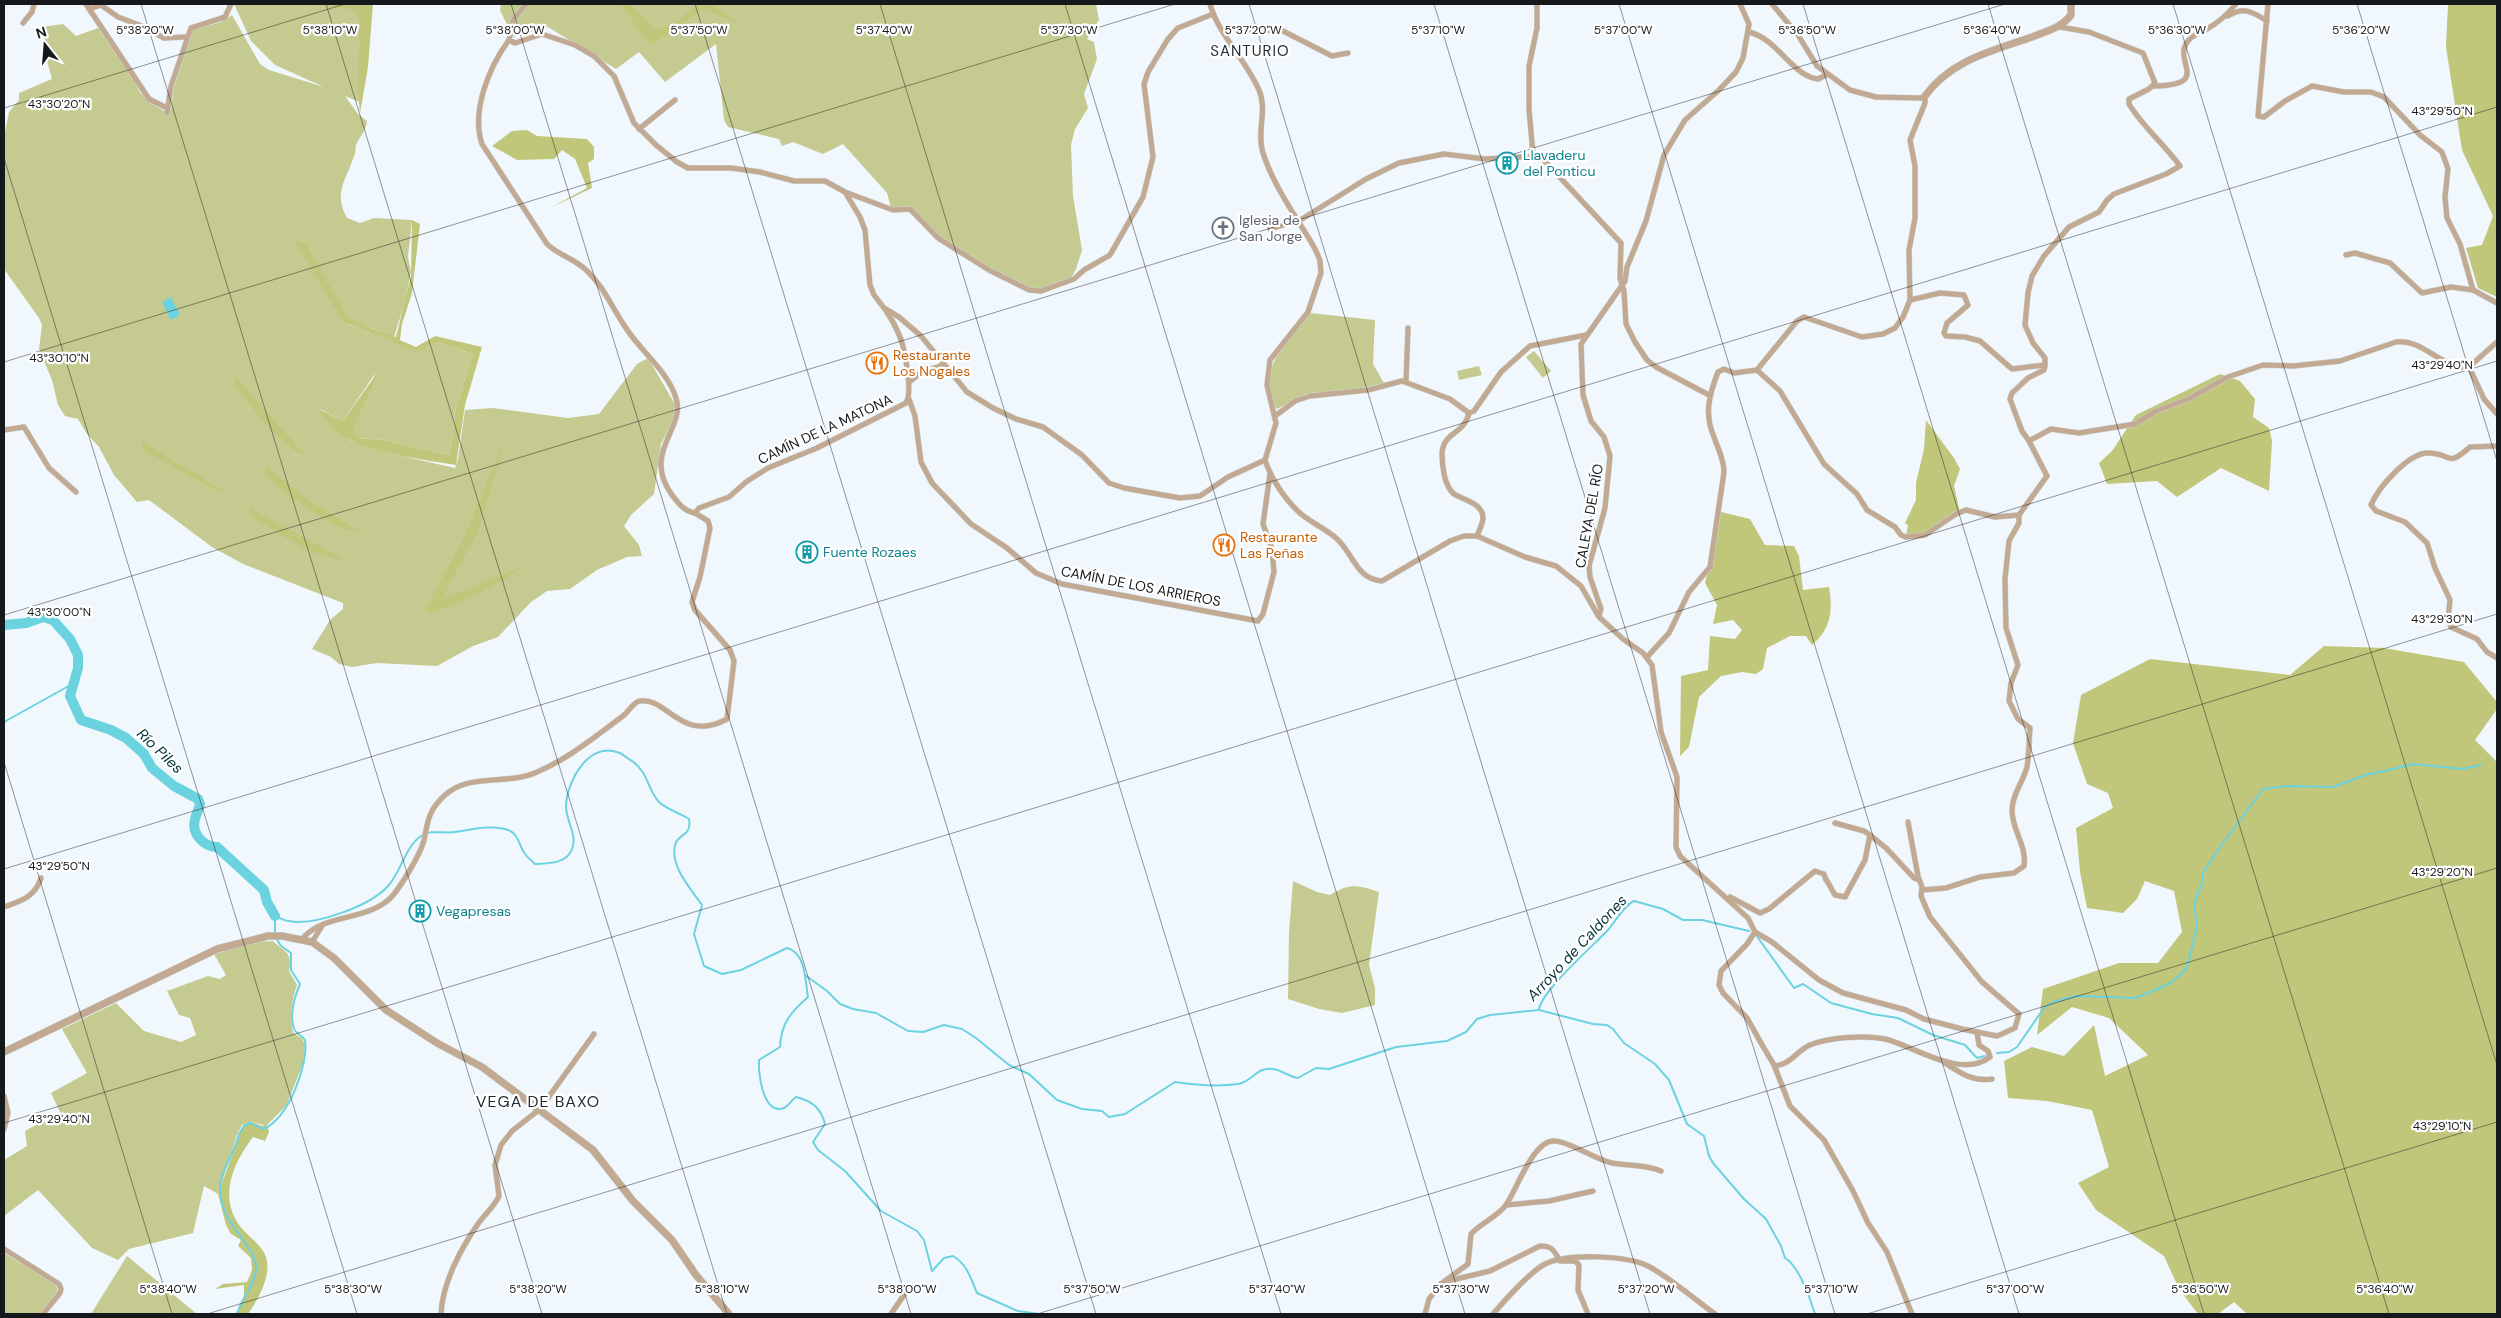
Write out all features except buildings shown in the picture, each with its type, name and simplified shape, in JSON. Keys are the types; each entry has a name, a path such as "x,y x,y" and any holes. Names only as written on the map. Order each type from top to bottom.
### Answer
{"street":[{"path":"23,23 32,12 34,4"},
{"path":"186,37 164,38 142,26 118,17 101,5 88,6 149,99 167,110 186,37 191,28 225,16 231,4"},
{"path":"302,939 314,928 362,913 386,902 409,869 424,838 427,820 440,800 457,787 473,781 510,780 538,772 600,733 639,701 649,702 694,726 715,724 727,719 734,661 730,650 695,610 692,602 710,531 708,521 680,506 666,486 662,472 664,446 678,412 674,394 650,356 627,331 596,280 580,265 558,254 547,244 482,144 478,127 483,98 491,72 509,40 513,20 526,4"},
{"path":"1210,4 1213,14 1259,90 1264,110 1260,130 1263,154 1270,171 1319,256 1321,273 1308,312 1270,360 1267,385 1275,416 1276,431 1265,460 1270,474 1296,509 1337,539 1363,574 1371,580 1382,581 1450,541 1464,536 1477,536 1525,557 1556,566 1581,586 1599,617 1623,639 1647,657 1656,682 1661,732 1678,777 1676,848 1680,856 1724,893 1748,918 1755,932 1782,950 1819,980 1843,993 1906,1010 1924,1018 1997,1036 2014,1028 2019,1014 1982,982 1924,907 1908,822"},
{"path":"1533,154 1529,109 1529,66 1537,28 1537,4"},
{"path":"1477,536 1483,518 1481,512 1478,506 1452,493 1447,484 1442,461 1444,444 1449,437 1463,427 1469,413 1474,411 1501,372 1530,346 1586,335 1601,318 1622,286 1629,262 1646,221 1664,156 1685,120 1736,72 1743,58 1749,24 1740,4"},
{"path":"1772,4 1798,35 1816,66 1850,90 1866,96 1921,98 1925,96 1942,76 1976,56 2060,26 2071,15 2071,4"},
{"path":"2224,18 2236,4"},
{"path":"2270,4 2258,116 2264,117 2284,101 2312,86 2344,92 2371,92 2389,100 2420,135 2445,156 2448,169 2445,210 2460,244 2473,290"},
{"path":"1922,890 1946,888 1980,877 2014,873 2024,866 2024,849 2013,822 2012,812 2013,803 2027,766 2030,728 2018,719 2009,701 2011,683 2018,665 2006,628 2004,579 2009,541 2019,524 2019,515 2047,476 2022,431 2010,399 2020,385 2044,370 2045,365 2045,358 2033,343 2025,325 2028,293 2032,276 2044,256 2069,227 2099,212 2107,200 2114,194 2166,174 2180,166 2174,156 2146,128 2129,104 2129,99 2153,86 2175,85 2184,80 2187,72 2184,50 2186,42 2224,18 2244,10 2252,12 2267,21"},
{"path":"509,40 515,43 542,34 575,45 594,56 614,76 627,108 639,129 676,162 688,168 731,168 760,172 794,181 825,180 844,192 893,210 910,209 938,238 990,270 1029,290 1040,291 1069,282 1110,255 1143,197 1153,157 1144,84 1148,72 1168,39 1178,28 1213,14"},
{"path":"2060,26 2088,32 2140,50 2147,60 2154,80 2153,86"},
{"path":"1223,30 1283,31 1332,56 1348,53"},
{"path":"1749,32 1772,44 1807,76 1818,79 1826,74"},
{"path":"1647,657 1669,633 1689,592 1710,567 1724,465 1708,419 1709,395 1720,370 1734,372 1757,370 1797,321 1804,317 1862,337 1873,336 1894,328 1903,317 1910,300 1909,250 1915,218 1915,166 1910,140 1925,103 1925,96"},
{"path":"639,129 675,100"},
{"path":"1270,229 1298,221 1366,179 1400,163 1444,154 1485,159 1518,158 1533,154 1544,158 1618,239 1621,246 1620,278 1626,324 1647,360 1709,395"},
{"name":"CAMÍN DE LA MATONA","path":"695,513 700,508 729,497 746,482 768,468 817,448 902,406 909,399 901,339 884,308 874,295 870,285 865,230 860,217 844,192"},
{"path":"2346,255 2355,253 2390,263 2422,293 2450,287 2473,290 2497,303"},
{"path":"1910,300 1940,293 1964,295 1967,298 1968,305 1947,323 1944,333 1946,336 1964,337 1980,341 2012,369 2045,365"},
{"path":"884,308 899,316 921,336 967,392 980,402 1016,419 1043,427 1082,456 1109,483 1124,488 1180,498 1200,496 1228,477 1265,460"},
{"path":"1406,381 1408,328"},
{"name":"CALEYA DEL RÍO","path":"1586,335 1581,344 1580,353 1584,395 1591,421 1604,437 1610,456 1605,508 1589,566 1590,577 1601,609 1599,617"},
{"path":"2029,441 2051,429 2079,433 2135,424 2168,405 2188,399 2228,377 2263,365 2293,366 2340,361 2404,341 2414,343 2460,368 2470,367 2497,342"},
{"path":"908,382 922,372 943,365"},
{"path":"2470,367 2484,399 2497,414"},
{"path":"1757,370 1780,391 1824,464 1857,494 1866,510 1895,527 1901,535 1906,537 1925,536 1956,514 1966,510 1995,517 2019,515"},
{"path":"1275,416 1296,401 1310,396 1360,391 1406,381 1450,399 1469,413"},
{"name":"CAMÍN DE LOS ARRIEROS","path":"909,399 915,416 920,462 932,483 971,524 1007,548 1036,573 1062,584 1258,621 1262,614 1274,572 1272,549 1263,524 1270,474"},
{"path":"4,430 24,428 49,468 76,492"},
{"path":"2497,446 2470,447 2460,458 2453,459 2432,453 2417,456 2386,482 2371,505 2376,511 2405,522 2427,543 2435,568 2450,600 2448,619 2451,627 2477,639 2488,652 2497,658"},
{"path":"1835,823 1864,831 1870,835 1886,848 1914,878 1919,880"},
{"path":"1724,893 1760,913 1769,909 1815,871 1824,874 1835,895 1844,897 1865,860 1870,835"},
{"path":"4,907 29,897 35,892 40,878"},
{"path":"312,942 317,930 324,924"},
{"path":"1755,932 1747,944 1721,971 1719,985 1723,993 1746,1018 1775,1066 1790,1106 1824,1140 1853,1191 1868,1223 1887,1252 1912,1314"},
{"path":"4,1052 217,949 268,936 282,936 312,942 334,958 386,1010 437,1043 482,1067 593,1150 633,1201 672,1240 696,1275 729,1314"},
{"path":"1942,1061 1977,1064 1990,1058 1988,1051 1979,1045 1977,1032"},
{"path":"441,1314 442,1300 457,1263 473,1232 499,1196 495,1165 501,1145 512,1131 540,1109 594,1034"},
{"path":"1775,1066 1788,1063 1811,1045 1851,1038 1884,1039 1942,1061 1963,1075 1982,1081 1992,1079"},
{"path":"4,1096 8,1113 4,1129"},
{"path":"1425,1314 1429,1298 1438,1286 1468,1264 1471,1234 1506,1204 1518,1181 1538,1151 1553,1140 1613,1163 1648,1166 1661,1171"},
{"path":"1506,1204 1549,1201 1594,1192"},
{"path":"1438,1286 1456,1278 1490,1271 1540,1246 1548,1246 1555,1250 1560,1261"},
{"path":"4,1250 59,1284 60,1293 43,1314"},
{"path":"1493,1314 1505,1299 1542,1266 1560,1261 1594,1257 1630,1260 1648,1266 1680,1286 1714,1314"},
{"path":"1560,1261 1575,1261 1579,1265 1578,1290 1588,1314"},
{"path":"892,1314 910,1286"}],"green space":[{"path":"234,4 368,4 362,103 345,96 358,114 367,121 356,145 355,155 342,187 341,201 347,218 360,223 374,218 412,220 408,257 411,272 405,302 394,337 354,322 347,324 419,351 437,342 473,354 456,407 450,455 383,440 359,438 351,429 376,372 343,421 318,408 349,440 393,454 455,468 465,410 493,408 568,418 599,414 637,364 648,358 676,406 673,420 661,444 654,494 631,515 624,526 639,545 642,556 627,557 597,570 570,589 547,591 531,602 498,637 473,646 437,666 377,663 352,667 339,664 331,657 312,649 330,620 343,609 343,603 243,564 212,547 149,500 137,502 114,475 99,447 87,434 78,419 65,416 58,405 52,380 39,349 42,325 4,269 4,137 9,112 19,100 19,93 52,79 40,35 43,27 63,24 76,36 98,28 134,79 139,91 147,100 167,113 171,109 174,87 193,30 221,22 232,15 260,64 269,70 324,87 275,65 251,41"},
{"path":"332,4 373,4 368,67 360,113 358,92 360,20 351,9 321,6"},
{"path":"501,4 1096,4 1099,20 1087,39 1094,42 1097,59 1084,94 1088,108 1075,129 1071,145 1073,196 1082,250 1076,269 1069,282 1041,291 1029,290 938,238 910,209 911,206 891,208 887,193 843,144 823,154 793,142 782,146 779,139 728,127 724,120 716,44 665,82 639,52 616,69 548,27 513,37 500,10"},
{"path":"621,4 630,4 654,29 672,26 698,4 711,4 743,26 704,8 650,46"},
{"path":"2448,4 2497,4 2497,297 2478,288 2466,248 2482,245 2493,216 2462,150 2446,47"},
{"path":"527,130 537,136 587,139 594,147 594,159 588,163 592,188 550,208 587,188 575,159 562,150 554,159 517,160 492,146 512,131"},
{"path":"412,220 420,224 412,293 402,324 400,340 416,347 435,336 482,347 465,405 456,465 402,456 362,445 340,434 317,408 343,421 380,369 353,428 359,438 383,440 450,455 456,407 473,354 437,342 418,352 343,322 295,241 305,243 348,317 372,329 396,337 411,276"},
{"path":"1310,313 1375,320 1373,364 1384,383 1358,389 1306,394 1277,409 1271,396 1270,387 1270,375 1273,365 1282,347"},
{"path":"1534,351 1551,371 1543,378 1526,357"},
{"path":"1479,366 1482,375 1459,380 1457,371"},
{"path":"2220,374 2240,381 2255,399 2253,417 2269,428 2272,441 2269,491 2221,468 2177,497 2157,481 2107,484 2099,463 2112,451 2136,415"},
{"path":"236,377 306,456 285,443 267,425 234,385"},
{"path":"1926,420 1960,469 1954,486 1960,512 1932,533 1906,537 1908,525 1905,523 1916,500 1916,483 1924,449"},
{"path":"507,435 477,533 441,600 522,567 490,587 431,613 425,610 465,536"},
{"path":"142,442 224,491 220,492 143,450"},
{"path":"266,466 308,500 361,532 335,525 310,510 265,476"},
{"path":"250,508 343,559 319,554 296,543 251,517"},
{"path":"1721,512 1750,519 1765,545 1794,546 1799,556 1803,590 1829,587 1831,604 1829,619 1823,633 1812,645 1806,636 1790,636 1767,648 1763,669 1756,674 1742,672 1721,676 1699,697 1689,747 1680,756 1681,676 1708,670 1710,636 1735,639 1742,630 1733,620 1713,624 1717,605 1705,583"},
{"path":"2324,646 2384,648 2464,662 2497,702 2497,709 2475,740 2497,762 2497,1314 2247,1314 2234,1302 2218,1314 2198,1314 2179,1289 2164,1256 2096,1210 2078,1183 2109,1167 2092,1110 2047,1101 2008,1098 2004,1061 2032,1047 2064,1056 2094,1025 2105,1076 2148,1055 2109,1018 2072,1007 2037,1035 2043,989 2119,963 2158,963 2182,932 2174,891 2145,881 2137,899 2123,913 2087,908 2080,872 2076,828 2113,808 2108,793 2087,784 2073,743 2081,695 2150,659 2290,675"},
{"path":"1293,881 1317,892 1330,895 1343,888 1354,886 1379,892 1369,965 1375,988 1375,1005 1342,1013 1319,1009 1288,999 1289,933"},
{"path":"273,941 289,956 289,971 297,985 292,1003 292,1020 293,1033 302,1038 305,1045 303,1064 286,1106 266,1126 250,1121 242,1125 218,1194 204,1186 193,1233 129,1249 118,1260 92,1248 38,1190 4,1216 4,1160 27,1146 25,1131 43,1121 50,1125 61,1114 51,1093 87,1073 62,1029 116,1003 144,1031 181,1042 196,1035 190,1018 179,1015 167,991 208,976 220,979 226,975 214,954 256,942"},
{"path":"250,1121 262,1126 267,1125 269,1132 265,1141 253,1137 245,1148 233,1172 229,1196 236,1220 266,1257 267,1272 260,1294 248,1314 236,1314 244,1296 244,1285 215,1289 223,1284 247,1282 252,1270 251,1258 238,1246 241,1240 231,1234 226,1225 218,1194 243,1125"},
{"path":"4,1253 56,1284 58,1293 41,1314 4,1314"},
{"path":"127,1256 197,1314 91,1314"}],"water":[{"path":"171,297 180,315 171,320 162,302"}],"waterway":[{"name":"Río Piles","path":"4,625 26,623 43,617 53,620 70,639 78,655 78,668 70,696 81,720 111,730 126,738 144,754 152,768 174,786 198,799 200,804 194,825 200,839 208,845 217,847 264,890 267,902 275,916"},
{"path":"4,722 74,683"},
{"path":"275,934 275,916 287,921 313,920 342,913 369,901 388,886 411,846 425,834 489,827 502,828 512,832 517,837 523,851 535,864 554,862 567,857 574,841 566,806 570,785 575,775 590,757 599,752 620,753 642,771 659,802 689,819 689,829 677,841 674,853 682,877 702,905 694,934 704,966 722,974 741,970 787,948 798,955 804,968 808,997 788,1019 782,1031 780,1047 759,1060 763,1092 771,1106 777,1109 784,1108 796,1097 807,1101 818,1109 825,1124 813,1142 818,1150 845,1171 881,1211 917,1231 924,1240 932,1271 944,1258 953,1256 962,1263 977,1293 1018,1311 1039,1314"},
{"name":"Arroyo de Caldones","path":"1997,1053 2009,1052 2017,1047 2044,1008 2053,1002 2076,996 2136,998 2169,984 2180,975 2187,967 2197,927 2194,903 2202,884 2202,875 2215,854 2263,789 2287,786 2333,787 2366,775 2414,764 2462,769 2481,765"},
{"name":"Arroyo de Caldones","path":"805,975 827,991 840,1004 853,1009 876,1013 908,1031 923,1032 944,1025 962,1029 1009,1065 1029,1074 1057,1100 1082,1109 1102,1111 1109,1117 1125,1114 1175,1082 1206,1085 1238,1084 1267,1069 1276,1070 1298,1078 1316,1068 1329,1069 1396,1047 1447,1041 1466,1032 1477,1019 1490,1015 1539,1010 1548,992 1608,930 1626,906 1634,901 1663,909 1683,920 1702,920 1749,931"},
{"name":"Arroyo de Caldones","path":"1756,935 1794,988 1803,984 1831,1003 1872,1014 1898,1018 1933,1035 1965,1045 1977,1058 1985,1056"},
{"path":"237,1314 253,1281 256,1269 252,1253 233,1225 222,1204 220,1192 222,1177 244,1126 250,1123 263,1129 272,1124 281,1115 295,1090 304,1062 305,1040 295,1031 292,1018 294,1000 300,984 291,970 291,953 281,946 276,938"},
{"path":"1539,1010 1593,1024 1607,1025 1613,1029 1624,1043 1655,1064 1669,1080 1687,1124 1704,1136 1709,1156 1713,1163 1744,1199 1766,1219 1781,1246 1785,1258 1800,1275 1815,1314"}],"place":[{"name":"Llavaderu del Ponticu","path":"1507,163"},
{"name":"Iglesia de San Jorge","path":"1223,228"},
{"name":"Restaurante Los Nogales","path":"877,363"},
{"name":"Restaurante Las Peñas","path":"1224,545"},
{"name":"Fuente Rozaes","path":"807,552"},
{"name":"Vegapresas","path":"420,911"}],"district":[{"name":"SANTURIO","path":"1250,51"},
{"name":"VEGA DE BAXO","path":"538,1101"}]}
